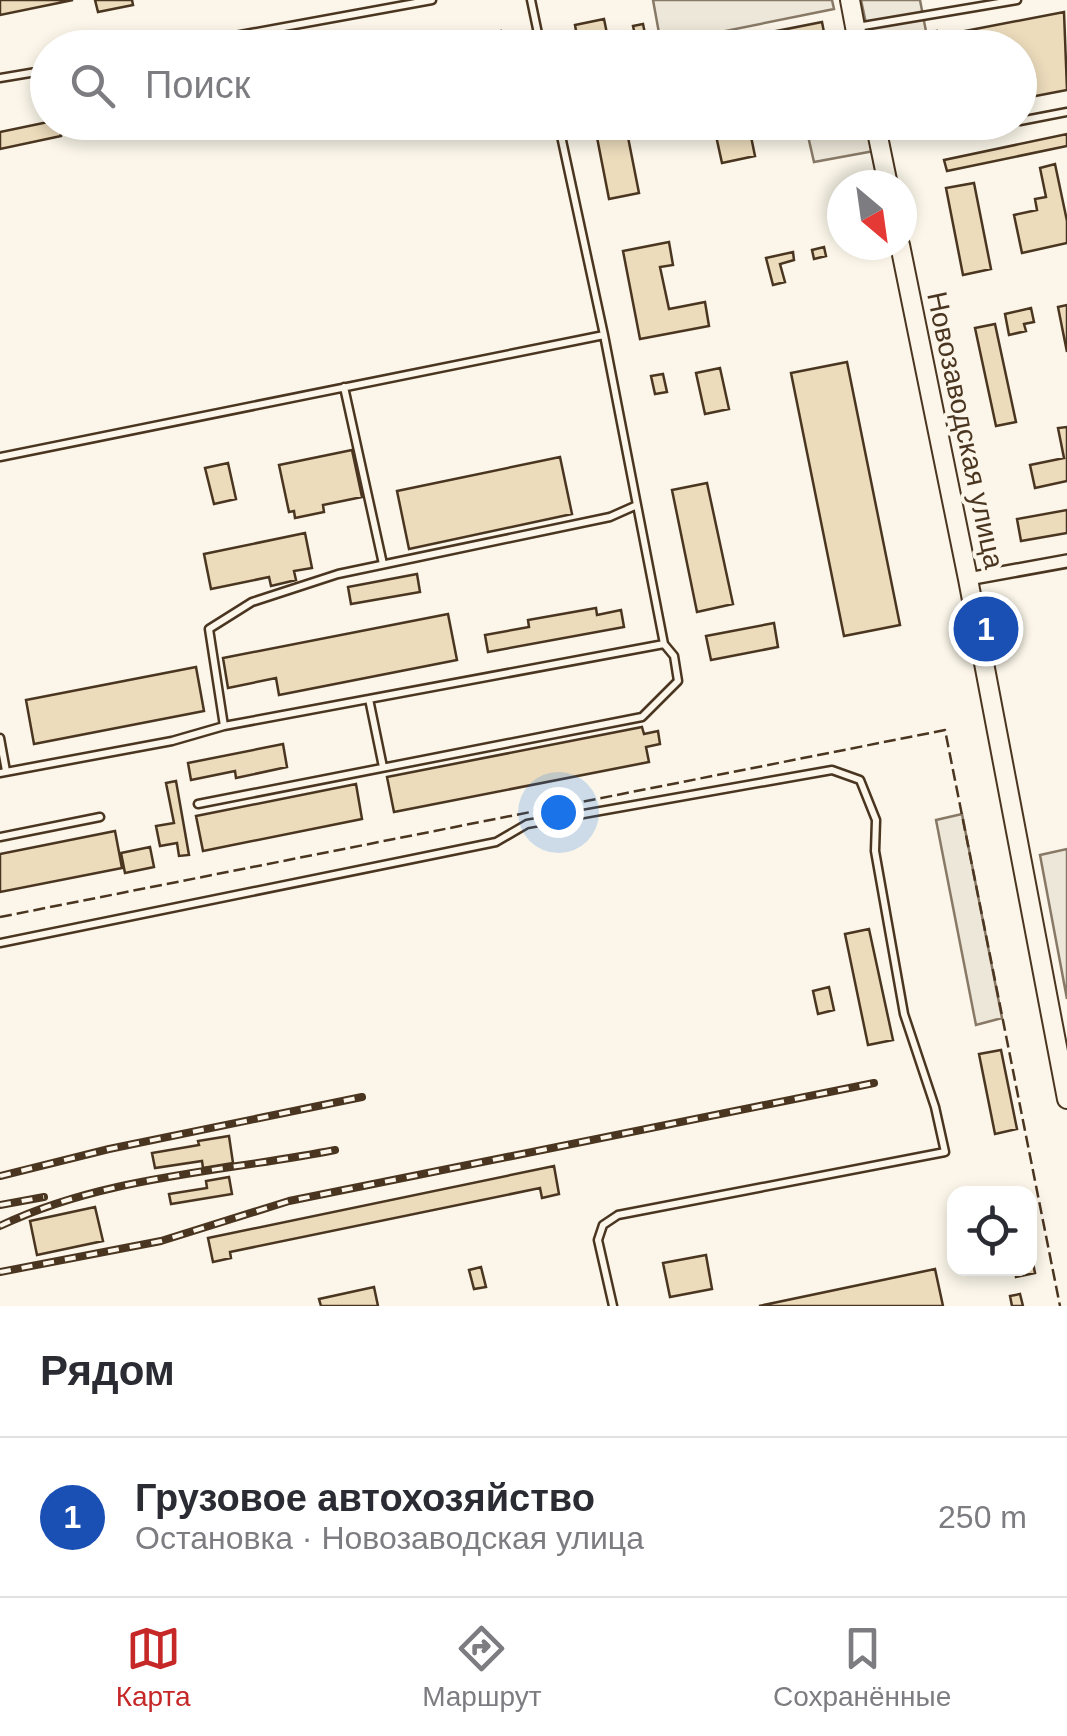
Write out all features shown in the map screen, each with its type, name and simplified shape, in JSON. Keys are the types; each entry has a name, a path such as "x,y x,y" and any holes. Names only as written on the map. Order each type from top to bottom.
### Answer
{"main road":[{"path":"850,0 856,30"},
{"path":"879,140 885,170"},
{"name":"Новозаводская улица","path":"903,260 1067,1098"}],"street":[{"path":"968,579 1067,561"}],"lane":[{"path":"268,30 432,0"},
{"path":"530,0 537,30"},
{"path":"855,27 1017,0"},
{"path":"0,78 30,73"},
{"path":"1037,118 1067,112"},
{"path":"198,804 642,717 678,681 674,656 664,644 562,140"},
{"path":"0,457 604,335"},
{"path":"344,387 382,564"},
{"path":"224,726 210,628 252,602 338,574 610,517 638,505"},
{"path":"0,738 3,772 172,740 224,726 664,644"},
{"path":"369,698 383,766"},
{"path":"0,943 496,842 527,824 832,770 860,780 876,820 875,850 904,1014 935,1107 945,1152 618,1215 603,1225 598,1240 613,1306"},
{"path":"0,837 100,817"}],"shaded area":[{"path":"653,0 832,0 834,9 730,30 658,30"},
{"path":"861,0 920,0 926,30 867,30"},
{"path":"809,140 871,140 874,151 814,162"},
{"path":"962,814 1002,1018 976,1025 936,820"},
{"path":"1067,849 1067,999 1040,855"}],"building":[{"path":"0,0 73,0 0,15"},
{"path":"95,0 132,0 133,5 98,12"},
{"path":"1064,12 1067,90 1037,96 1037,30 970,30"},
{"path":"604,19 606,30 576,30 575,25"},
{"path":"822,22 824,30 782,30"},
{"path":"30,126 30,140 42,140 0,149 0,132"},
{"path":"1067,134 1067,146 947,171 944,160"},
{"path":"598,140 629,140 639,193 609,199"},
{"path":"717,140 752,140 755,156 722,163"},
{"path":"1055,164 1067,221 1067,243 1022,253 1014,215 1037,210 1035,199 1046,197 1040,168"},
{"path":"974,183 991,269 963,275 946,188"},
{"path":"669,242 673,265 660,267 669,309 705,302 709,326 640,339 623,251"},
{"path":"824,247 826,256 814,259 812,250"},
{"path":"793,252 794,260 780,264 785,282 773,285 766,258"},
{"path":"1067,305 1067,352 1058,307"},
{"path":"1031,308 1034,322 1024,324 1026,331 1009,335 1005,314"},
{"path":"995,324 1016,422 996,426 975,328"},
{"path":"847,362 900,625 844,636 791,373"},
{"path":"720,368 729,409 705,414 696,373"},
{"path":"663,374 667,392 655,394 651,376"},
{"path":"1067,427 1067,481 1035,488 1030,465 1064,458 1058,428"},
{"path":"352,450 362,497 323,505 324,512 295,518 294,511 289,512 279,465"},
{"path":"560,457 572,514 409,549 397,491"},
{"path":"228,463 236,499 214,504 205,468"},
{"path":"707,483 733,604 697,612 672,490"},
{"path":"1067,510 1067,533 1021,541 1017,519"},
{"path":"305,533 312,568 294,571 296,580 271,586 269,577 211,589 204,554"},
{"path":"417,574 420,592 351,604 348,587"},
{"path":"596,608 597,615 621,610 624,627 488,652 485,635 529,627 528,620"},
{"path":"448,614 457,660 279,695 276,678 228,688 223,658"},
{"path":"774,623 778,647 711,660 706,636"},
{"path":"196,667 204,711 34,744 26,700"},
{"path":"642,727 644,734 658,731 660,744 646,747 649,762 394,812 387,777"},
{"path":"283,744 287,767 236,778 235,771 191,780 188,763"},
{"path":"176,781 189,855 179,856 177,843 160,846 156,826 174,823 166,783"},
{"path":"356,784 362,819 203,851 196,816"},
{"path":"115,831 122,868 0,892 0,854"},
{"path":"150,847 154,867 125,873 121,853"},
{"path":"869,929 893,1040 868,1045 845,934"},
{"path":"829,987 834,1010 818,1014 813,991"},
{"path":"1001,1050 1017,1129 995,1134 979,1054"},
{"path":"229,1136 233,1163 203,1168 202,1161 155,1168 152,1153"},
{"path":"554,1166 559,1194 542,1198 540,1188 230,1252 231,1258 213,1262 208,1238"},
{"path":"229,1177 232,1194 171,1204 169,1194 207,1188 206,1181"},
{"path":"95,1207 103,1241 37,1255 30,1221"},
{"path":"706,1255 712,1289 670,1297 663,1263"},
{"path":"481,1267 486,1287 474,1289 469,1270"},
{"path":"935,1269 943,1306 759,1306"},
{"path":"374,1287 378,1306 321,1306 319,1299"},
{"path":"1020,1294 1023,1306 1012,1306 1010,1296"}],"railway":[{"path":"0,1272 161,1241 289,1201 874,1083"},
{"path":"0,1176 109,1149 362,1097"},
{"path":"0,1226 40,1209 123,1186 335,1150"},
{"path":"0,1205 44,1197"}],"fence":[{"path":"0,917 945,730 1060,1306"}],"place":[{"name":"Грузовое автохозяйство","path":"986,629"}]}
